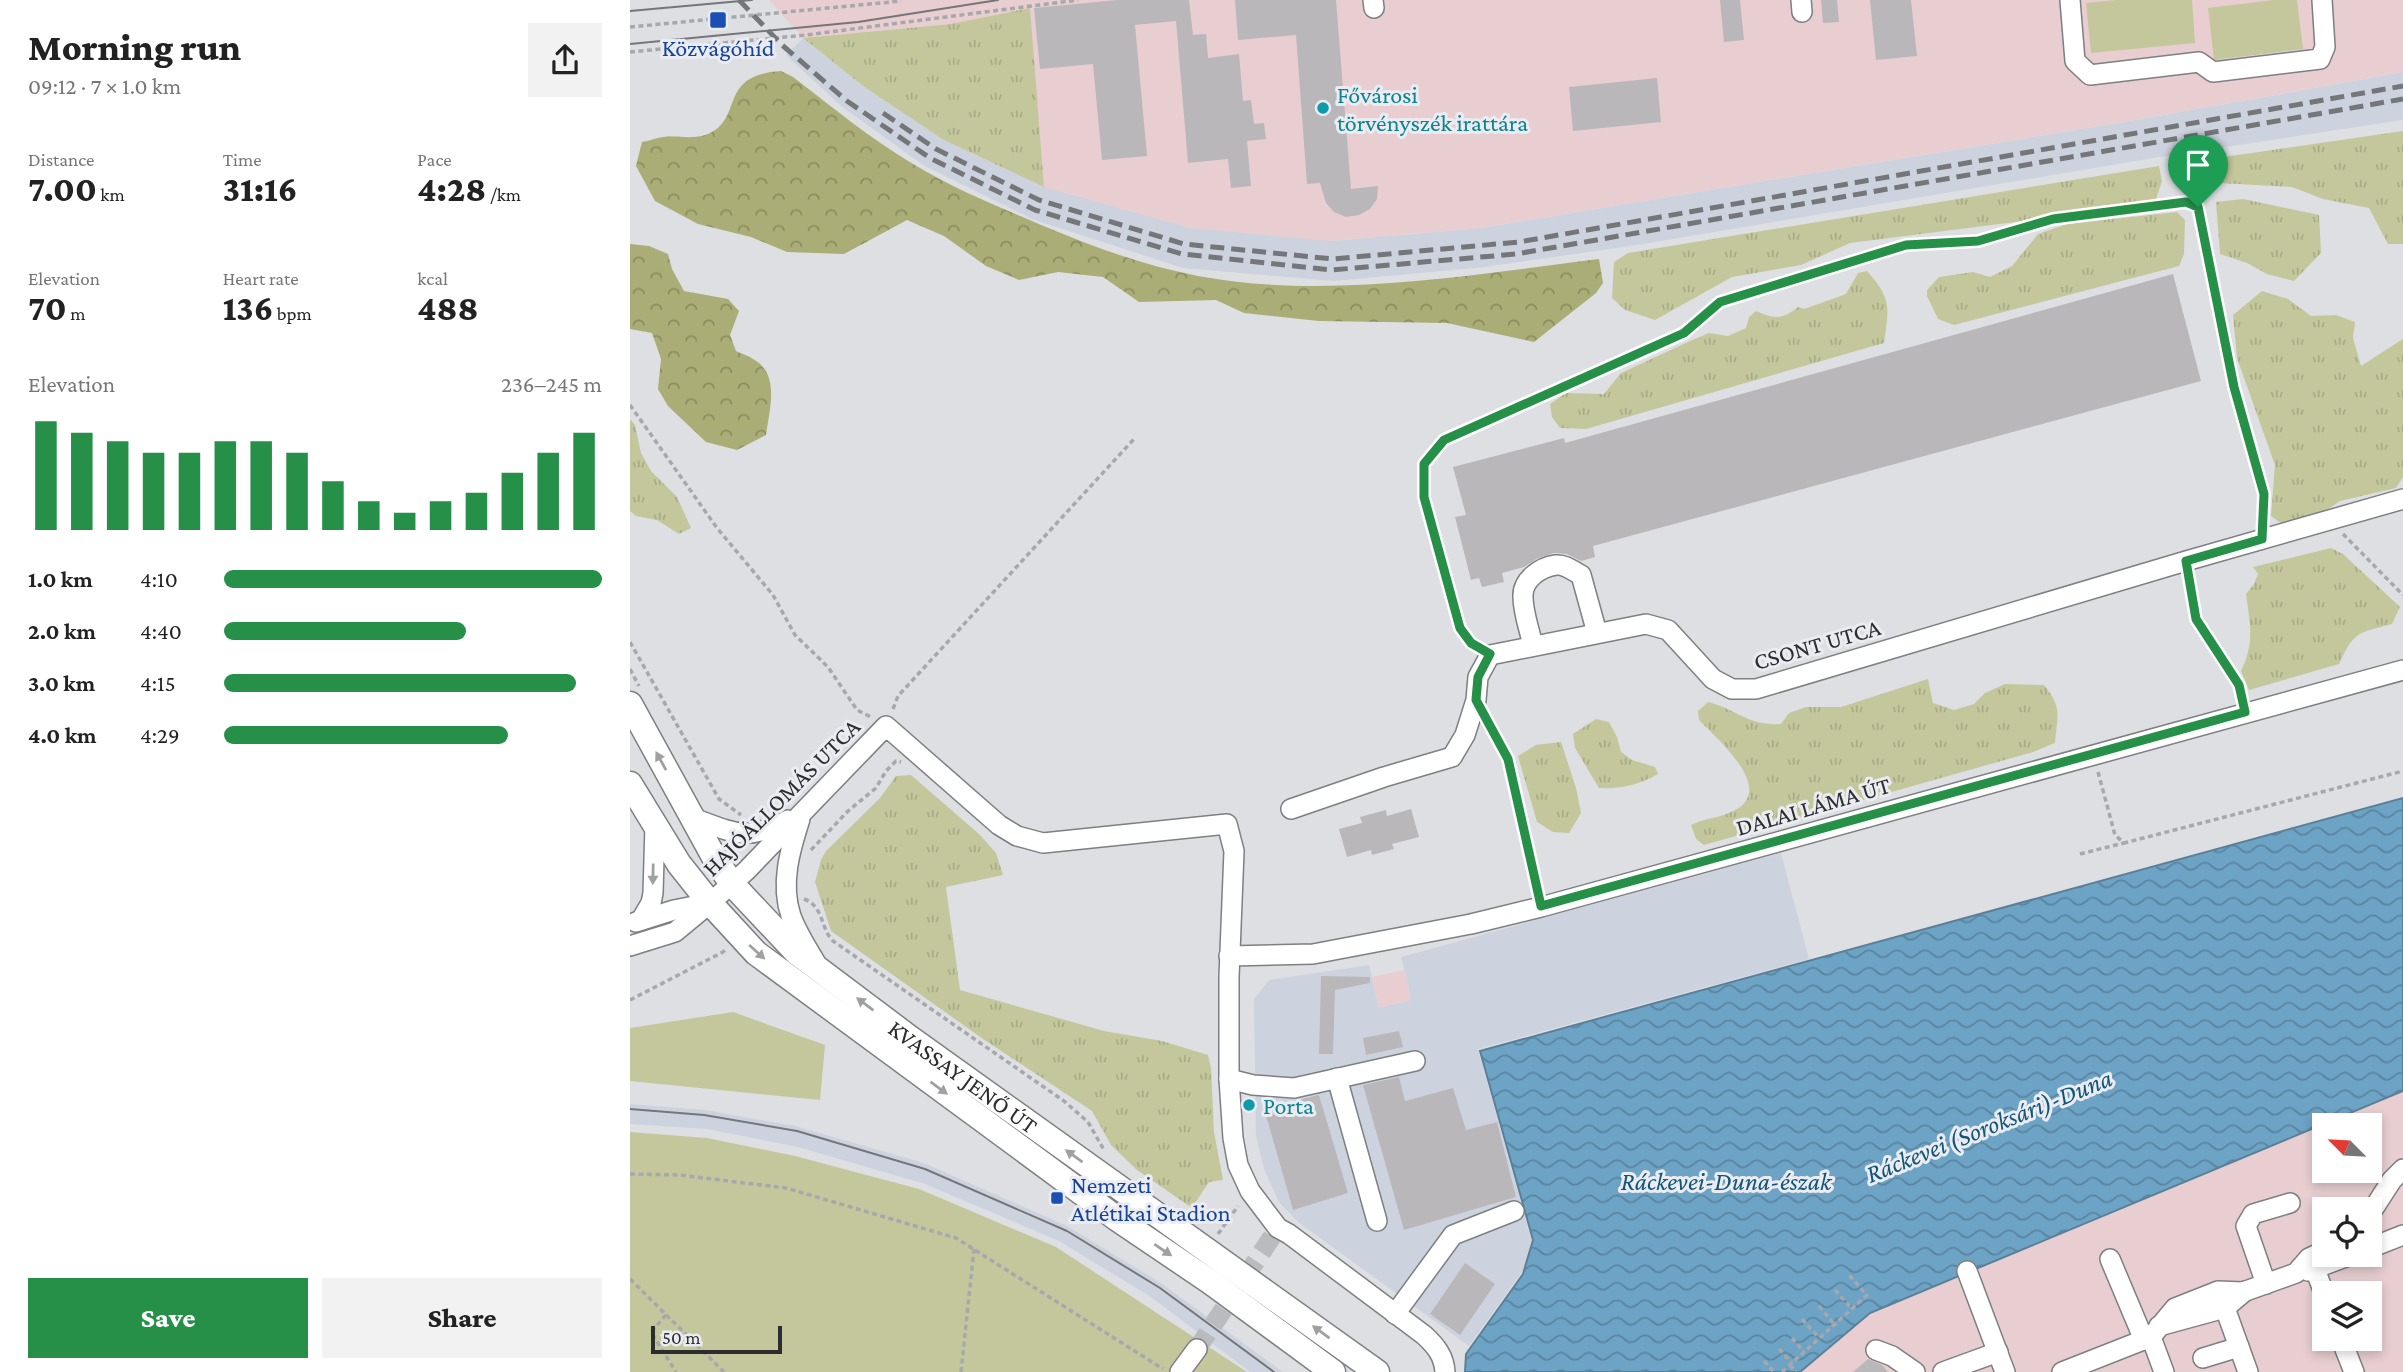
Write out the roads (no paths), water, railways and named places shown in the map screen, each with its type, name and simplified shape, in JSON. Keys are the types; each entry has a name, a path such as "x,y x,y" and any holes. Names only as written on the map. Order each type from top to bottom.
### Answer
{"main road":[{"name":"KVASSAY JENŐ ÚT","path":"630,705 732,884 777,933 821,972 1377,1372"},
{"name":"KVASSAY JENŐ ÚT","path":"630,784 679,864 756,953 1116,1218 1212,1283 1333,1372"}],"street":[{"path":"2070,0 2075,61 2090,75 2199,62 2213,72 2320,59 2325,47 2322,0"},
{"name":"CSONT UTCA","path":"1291,809 1452,757 1465,735 1476,700 1478,677 1490,654 1646,624 1668,630 1713,679 1732,689 1756,689 2403,499"},
{"path":"1533,646 1522,595 1529,579 1536,572 1555,565 1565,566 1581,575 1597,634"},
{"name":"DALAI LÁMA ÚT","path":"1229,956 1313,954 1471,924 2403,670"},
{"name":"HAJÓÁLLOMÁS UTCA","path":"630,946 675,932 710,903 732,884 886,726 999,825 1017,836 1043,843 1227,824 1234,851 1229,956"},
{"path":"693,818 731,832 754,834 774,828 802,813"},
{"path":"802,813 788,855 786,898 791,918 821,972"},
{"path":"635,923 651,903 655,825"},
{"name":"HAJÓÁLLOMÁS UTCA","path":"635,923 674,910 710,903"},
{"path":"1229,956 1230,1084 1236,1153 1250,1191 1278,1228 1436,1346 1444,1361 1445,1372"},
{"path":"1230,1084 1294,1087 1415,1061"},
{"path":"1337,1078 1377,1221"},
{"path":"2381,1197 2403,1169"},
{"path":"2266,1283 2246,1226 2253,1214 2290,1203"},
{"path":"1395,1314 1454,1235 1514,1211"},
{"path":"2382,1244 2403,1236"},
{"path":"2306,1271 2309,1258 2312,1257"},
{"path":"2110,1259 2151,1335 2164,1372"},
{"path":"2062,1372 2225,1308 2245,1291 2317,1267"},
{"path":"1967,1271 2005,1372"},
{"path":"2306,1271 2314,1281"},
{"path":"2151,1335 2175,1308 2218,1291 2245,1291"},
{"path":"2225,1308 2248,1372"},
{"path":"2203,1358 2239,1348"},
{"path":"1172,1371 1197,1349"},
{"path":"1875,1350 1892,1356 1915,1372"},
{"path":"2346,1351 2354,1372"},
{"path":"1944,1372 1998,1352"}],"water":[{"name":"Ráckevei-Duna-észak","path":"2403,798 2403,1091 2350,1113 2312,1113 2312,1129 1870,1313 1800,1372 1465,1372 1466,1354 1523,1274 1533,1240 1480,1051"}],"tunnel":[{"path":"1197,1349 1278,1228"}],"tram line":[{"path":"630,11 752,0"},
{"path":"630,44 858,22 998,0"},
{"path":"630,1109 704,1115 797,1131 925,1169 1067,1231 1160,1288 1274,1372"}],"railway":[{"path":"739,0 782,45 847,101 930,158 1035,210 1182,254 1332,270 1516,254 2403,99"},
{"path":"883,113 936,149 1039,200 1184,244 1333,259 1519,242 2403,86"}],"place":[{"name":"Közvágóhíd","path":"718,20"},
{"name":"Fővárosi törvényszék irattára","path":"1323,108"},
{"name":"Porta","path":"1249,1105"},
{"name":"Nemzeti Atlétikai Stadion","path":"1057,1198"}],"water label":[{"name":"Ráckevei (Soroksári)-Duna","path":"1989,1126"}]}
